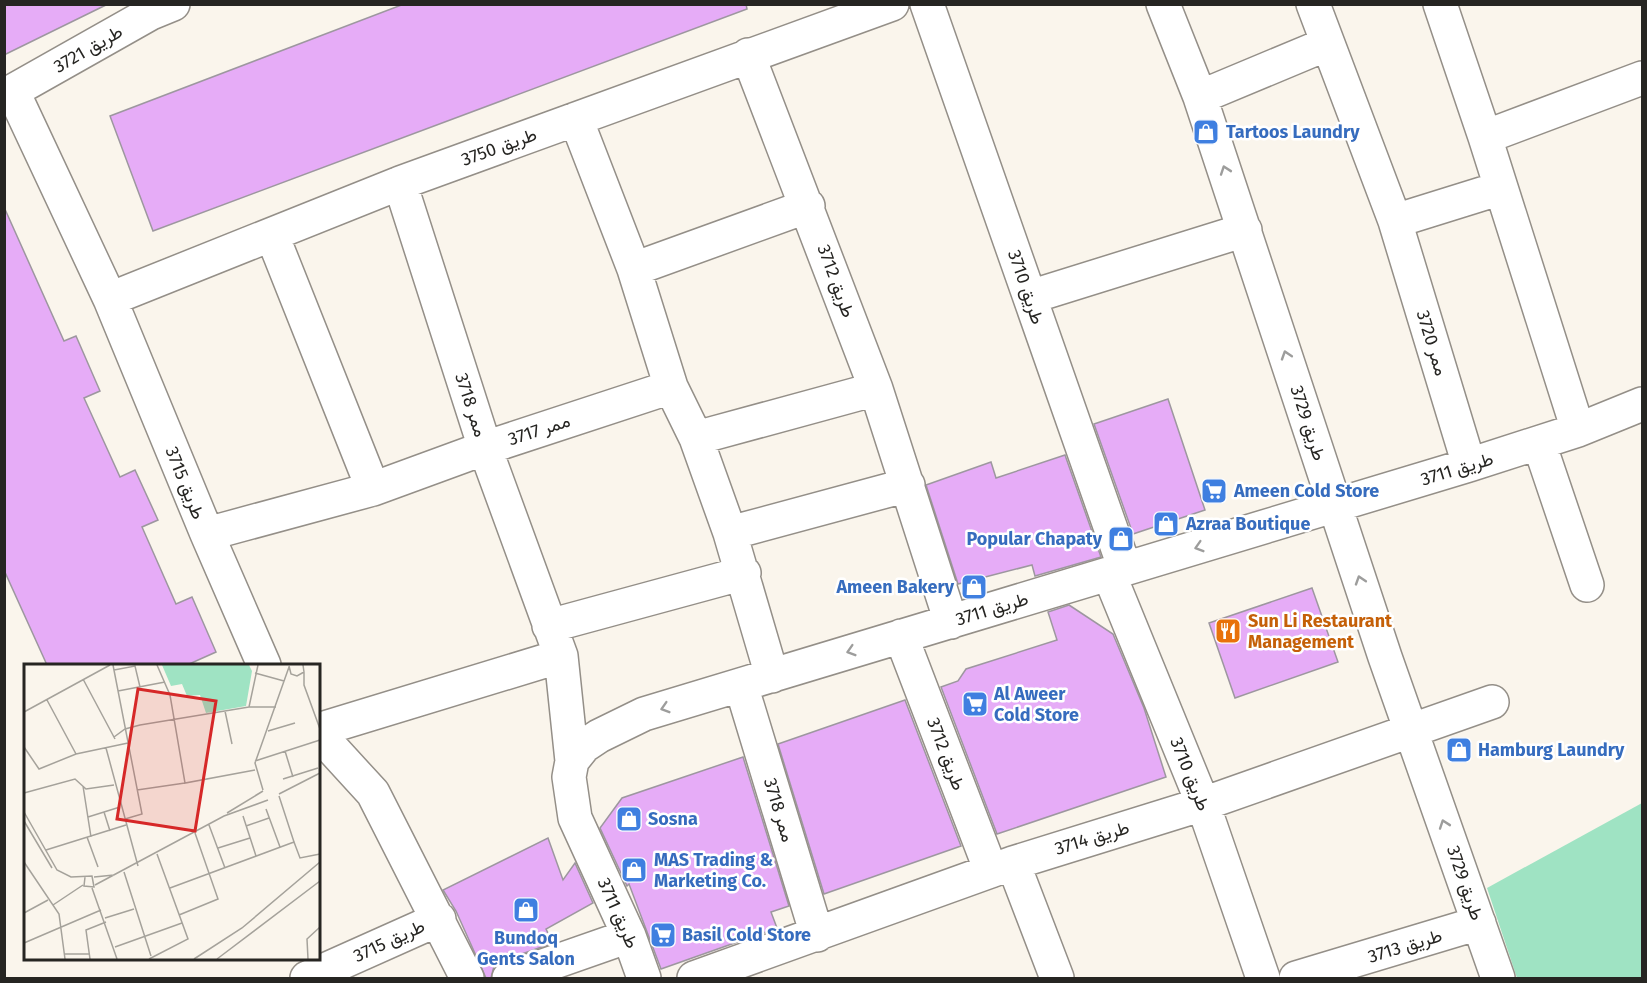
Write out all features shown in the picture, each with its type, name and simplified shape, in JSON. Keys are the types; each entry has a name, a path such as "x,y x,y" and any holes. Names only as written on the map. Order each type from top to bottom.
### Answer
{"street":[{"name":"طريق 3750","path":"110,299 400,183 891,4"},
{"name":"طريق 3710","path":"927,4 1030,297 1117,571 1203,804 1263,978"},
{"name":"طريق 3729","path":"1163,4 1200,97 1335,506 1498,978"},
{"name":"ممر 3720","path":"1313,4 1395,221 1468,465"},
{"path":"1440,4 1485,137 1578,430"},
{"name":"طريق 3721","path":"9,94 157,8"},
{"path":"1200,97 1327,44"},
{"name":"طريق 3712","path":"748,55 808,206 876,389 951,622"},
{"path":"1485,137 1642,78"},
{"name":"طريق 3715","path":"9,94 110,299 264,664"},
{"path":"576,119 634,269 671,387 696,438 730,533 744,573 772,676"},
{"name":"ممر 3718","path":"400,183 485,448 561,656 573,761"},
{"path":"1395,221 1501,188"},
{"path":"634,269 808,206"},
{"path":"1030,297 1245,230"},
{"path":"272,235 373,489"},
{"name":"ممر 3717","path":"207,534 373,489 485,448 671,387"},
{"path":"696,438 876,389"},
{"name":"طريق 3711","path":"644,978 629,936 575,818 570,796 573,761 584,746 599,736 644,714 1539,443 1642,404"},
{"path":"1539,443 1587,585"},
{"path":"730,533 908,485"},
{"path":"549,626 744,573"},
{"name":"طريق 3712","path":"901,636 1002,867 1057,978"},
{"path":"320,731 561,656"},
{"name":"ممر 3718","path":"741,685 817,936"},
{"name":"طريق 3714","path":"694,978 817,936 1002,867 1203,804 1492,702"},
{"name":"طريق 3715","path":"320,734 373,793 439,919 466,978"},
{"name":"طريق 3715","path":"308,978 439,919"},
{"name":"طريق 3713","path":"1296,978 1479,923"},
{"path":"509,978 629,936"}],"green space":[{"path":"1642,803 1642,978 1517,978 1487,888"}],"building":[{"path":"4,4 108,4 4,55"},
{"path":"404,4 746,4 747,9 153,231 110,116"},
{"path":"4,207 64,341 76,336 100,391 84,398 120,477 135,470 158,520 142,527 176,604 192,597 216,652 189,664 47,664 4,570"},
{"path":"1168,399 1205,510 1133,534 1094,424"},
{"path":"1065,455 1101,557 1035,576 1032,565 958,584 926,485 991,462 996,478"},
{"path":"1312,588 1338,662 1235,698 1209,623"},
{"path":"1069,605 1113,634 1144,708 1166,777 997,834 941,687 958,681 966,669 1057,640 1048,612"},
{"path":"905,700 961,846 824,894 778,744"},
{"path":"743,757 789,906 771,912 777,928 661,969 629,884 627,886 600,828 622,798"},
{"path":"548,838 563,880 575,863 593,903 546,929 553,943 502,961 494,966 491,978 486,978 456,911 443,890"}],"place":[{"name":"Tartoos Laundry","path":"1206,132"},
{"name":"Ameen Cold Store","path":"1214,491"},
{"name":"Azraa Boutique","path":"1166,524"},
{"name":"Popular Chapaty","path":"1121,539"},
{"name":"Ameen Bakery","path":"974,587"},
{"name":"Sun Li Restaurant Management","path":"1228,631"},
{"name":"Al Aweer Cold Store","path":"975,704"},
{"name":"Hamburg Laundry","path":"1459,750"},
{"name":"Sosna","path":"629,819"},
{"name":"MAS Trading & Marketing Co.","path":"634,870"},
{"name":"Bundoq Gents Salon","path":"526,910"},
{"name":"Basil Cold Store","path":"663,935"}]}
